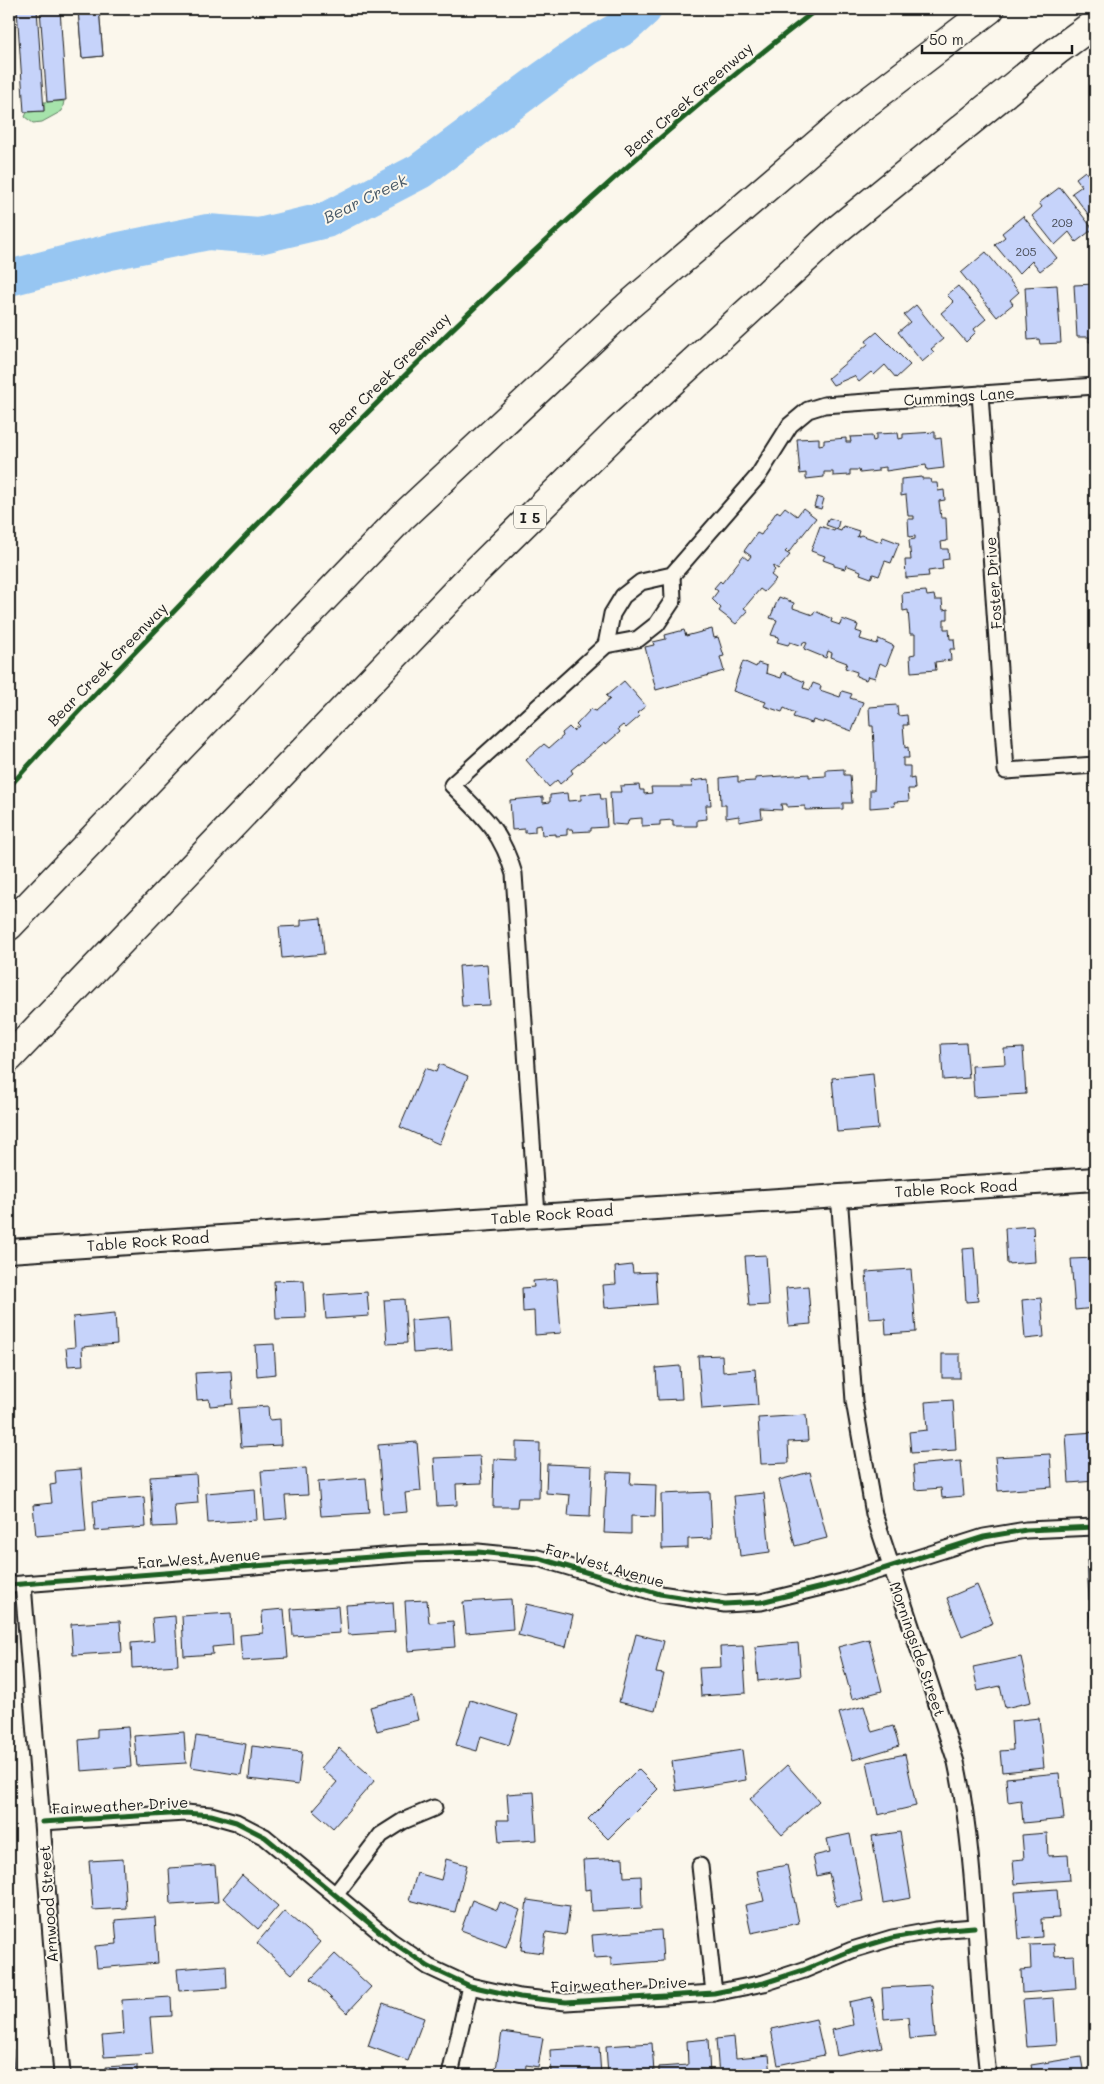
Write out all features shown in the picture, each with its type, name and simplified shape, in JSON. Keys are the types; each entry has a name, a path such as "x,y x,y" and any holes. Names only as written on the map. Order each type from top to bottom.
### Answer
{"highway":[{"path":"9,926 401,518 628,306 848,118 990,9"},
{"name":"I 5","path":"9,1058 476,571 618,431 838,229 1058,50 1095,23"}],"main road":[{"name":"Table Rock Road","path":"9,1251 839,1194 1095,1179"}],"street":[{"name":"Cummings Lane","path":"672,575 758,476 790,424 808,410 824,405 1095,386"},
{"name":"Foster Drive","path":"980,394 1006,771 1095,765"},
{"path":"537,1215 514,874 507,849 493,826 452,785 606,645 638,639 657,624 673,600 672,575 640,582 623,596 612,614 606,645"},
{"name":"Morningside Street","path":"839,1194 854,1401 874,1514 956,1762 965,1803 988,2075"},
{"name":"Far West Avenue","path":"16,1584 410,1554 478,1552 538,1558 660,1594 725,1604 761,1602 842,1582 984,1538 1026,1530 1095,1527"},
{"name":"Arnwood Street","path":"16,1584 42,1822 62,2075"},
{"path":"336,1894 381,1835 403,1821 434,1808"},
{"name":"Fairweather Drive","path":"42,1822 185,1813 211,1815 236,1822 265,1837 376,1929 428,1967 470,1986 520,1997 566,2002 714,1992 764,1983 804,1970 852,1950 892,1938 936,1930 974,1927"},
{"path":"700,1866 714,1992"},
{"path":"450,2075 470,1986"}],"green space":[{"path":"64,101 62,111 42,122 33,123 25,117 27,112 44,111 44,102"}],"building":[{"path":"17,9 37,9 44,111 24,112"},
{"path":"40,9 60,9 66,100 47,102"},
{"path":"78,9 99,9 103,56 82,58"},
{"path":"78,9 99,9 103,56 82,58"},
{"path":"1085,171 1090,178 1095,174 1095,223 1072,193 1082,186 1076,178"},
{"path":"1060,187 1093,229 1076,242 1069,232 1055,245 1032,216 1042,207 1039,203"},
{"path":"1023,216 1057,258 1040,271 1032,261 1019,274 995,245 1005,237 1002,233"},
{"path":"986,252 1019,292 1010,300 1013,304 997,317 961,273"},
{"path":"1095,284 1095,342 1089,342 1089,337 1077,337 1074,285"},
{"path":"1057,285 1061,343 1040,344 1039,339 1028,340 1025,287"},
{"path":"958,286 986,319 974,329 976,332 966,342 941,313 954,302 947,295"},
{"path":"916,305 943,339 931,349 934,352 922,362 898,332 910,322 904,315"},
{"path":"877,332 910,365 896,378 885,365 874,375 871,372 859,382 854,376 833,385 828,378 868,344 866,341"},
{"path":"935,432 935,439 941,438 944,468 927,470 926,465 886,471 886,467 878,468 878,471 860,473 859,470 850,470 850,475 833,476 833,472 824,472 824,477 806,479 806,473 800,474 797,439 819,438 819,445 824,444 824,440 846,438 846,442 851,442 850,437 872,436 873,441 876,440 876,434 898,433 899,439 903,438 903,434"},
{"path":"922,477 922,479 930,479 931,483 937,483 938,491 944,490 945,500 939,501 941,518 946,518 947,541 941,542 942,549 948,549 949,559 942,560 943,569 928,571 929,576 906,578 905,560 911,560 909,540 915,539 915,536 909,537 908,519 914,519 914,516 908,516 906,495 901,496 901,479"},
{"path":"817,497 824,499 821,509 814,507"},
{"path":"785,507 797,516 803,508 816,518 789,552 787,550 785,552 790,555 778,569 774,566 775,570 771,575 776,579 764,592 760,589 744,608 748,611 736,624 719,611 721,608 712,599 718,591 714,588 720,581 722,583 743,556 748,560 751,556 744,551 757,533 761,535 777,511 780,513"},
{"path":"829,518 839,521 837,529 826,525"},
{"path":"820,526 834,531 835,529 841,531 843,526 859,531 857,537 861,535 881,542 883,537 899,543 891,563 885,561 879,576 873,574 871,578 860,574 861,571 846,565 845,569 834,566 834,564 823,560 825,556 811,551"},
{"path":"926,591 927,596 934,595 935,600 942,600 943,610 948,609 948,619 944,619 944,629 949,629 950,639 954,639 955,649 950,649 951,660 935,662 936,670 911,672 910,655 915,654 915,634 910,634 908,610 903,611 902,593"},
{"path":"779,597 794,603 793,608 813,615 815,611 832,619 831,622 840,625 842,619 858,625 856,631 862,633 860,639 877,644 879,639 894,646 886,666 880,663 875,678 868,676 866,680 856,676 857,672 845,668 847,663 831,657 832,653 828,651 826,658 804,649 807,643 803,642 802,646 790,642 788,645 777,642 779,637 771,635 777,620 770,618"},
{"path":"712,629 714,638 718,637 724,656 720,657 724,671 656,690 645,647 654,645 653,642 666,639 665,635 684,630 686,636"},
{"path":"743,661 756,667 758,663 767,666 766,673 781,678 783,672 793,676 805,682 803,688 810,690 813,683 821,686 820,690 840,697 842,691 852,694 850,698 863,702 852,731 824,721 823,723 813,720 812,723 793,717 795,713 784,708 782,712 764,706 766,702 733,691"},
{"path":"624,681 646,706 637,713 640,716 626,728 623,725 618,729 620,732 571,770 573,773 560,784 557,780 549,787 526,760 544,744 549,748 563,736 562,733 569,727 573,731 578,727 576,725 591,709 596,711 610,699 606,696"},
{"path":"897,705 898,716 907,715 908,725 903,725 905,748 908,747 909,758 903,758 903,766 910,766 910,779 914,778 915,789 908,789 909,801 894,802 895,806 870,808 870,790 874,790 875,767 873,726 870,726 869,707"},
{"path":"844,769 844,775 850,775 852,803 843,803 843,809 805,810 805,806 787,807 787,804 781,804 782,810 761,809 762,818 739,822 739,816 726,818 726,805 721,805 720,778 738,776 738,782 755,781 755,778 809,774 809,777 826,776 826,770"},
{"path":"709,779 711,805 706,805 707,819 697,820 697,826 673,826 673,820 660,821 660,825 642,826 642,818 629,819 627,825 612,824 610,792 621,792 620,786 639,785 640,790 644,790 644,794 652,793 651,787 692,787 691,781"},
{"path":"567,793 568,801 581,800 581,795 600,793 601,799 605,799 607,827 591,828 591,831 573,832 572,829 567,829 567,835 556,836 556,834 542,835 541,825 535,826 535,832 525,833 525,829 512,830 510,800 543,797 543,803 550,802 550,795"},
{"path":"321,918 324,954 282,958 279,927 301,926 301,920"},
{"path":"487,964 490,1005 462,1006 459,966"},
{"path":"966,1043 969,1078 943,1080 941,1044"},
{"path":"1023,1048 1026,1094 974,1097 972,1066 1005,1064 1004,1049"},
{"path":"439,1064 468,1076 439,1144 400,1127 425,1068 436,1072"},
{"path":"873,1074 878,1129 837,1132 832,1078"},
{"path":"1033,1226 1035,1262 1007,1264 1005,1228"},
{"path":"974,1248 978,1301 966,1302 963,1249"},
{"path":"766,1255 769,1305 749,1306 745,1256"},
{"path":"1095,1258 1095,1308 1075,1310 1071,1259"},
{"path":"632,1265 633,1273 655,1272 657,1304 605,1308 603,1285 616,1284 615,1267"},
{"path":"911,1269 916,1332 886,1334 885,1318 869,1319 866,1272"},
{"path":"557,1279 561,1333 535,1335 534,1311 523,1312 522,1288 534,1287 533,1281"},
{"path":"304,1280 306,1318 276,1319 274,1281"},
{"path":"808,1286 811,1324 789,1326 786,1288"},
{"path":"367,1292 369,1316 326,1319 324,1295"},
{"path":"1041,1298 1044,1337 1025,1339 1022,1300"},
{"path":"404,1299 407,1343 387,1344 384,1300"},
{"path":"115,1313 117,1344 82,1347 83,1365 68,1366 66,1348 75,1347 73,1317"},
{"path":"450,1317 452,1350 413,1353 411,1320"},
{"path":"274,1344 276,1374 257,1376 255,1345"},
{"path":"942,1354 960,1354 960,1378 942,1378"},
{"path":"722,1355 723,1372 755,1369 758,1405 702,1409 698,1356"},
{"path":"680,1366 682,1399 658,1400 656,1368"},
{"path":"231,1371 233,1404 210,1406 209,1399 197,1400 195,1373"},
{"path":"953,1400 956,1450 911,1453 909,1432 927,1430 925,1402"},
{"path":"268,1406 269,1420 280,1419 281,1445 241,1447 238,1408"},
{"path":"806,1415 808,1441 788,1442 789,1463 761,1464 758,1418"},
{"path":"1095,1432 1095,1481 1069,1483 1066,1434"},
{"path":"417,1442 421,1491 405,1493 407,1512 383,1514 378,1445"},
{"path":"516,1442 540,1443 539,1498 518,1498 517,1507 493,1507 494,1459 516,1460"},
{"path":"1050,1454 1052,1487 998,1491 995,1457"},
{"path":"480,1456 482,1483 456,1484 457,1505 437,1506 434,1458"},
{"path":"961,1461 964,1496 942,1498 941,1488 915,1490 913,1465"},
{"path":"547,1464 592,1466 590,1517 568,1516 570,1495 546,1493"},
{"path":"306,1468 308,1495 285,1496 287,1518 265,1520 261,1471"},
{"path":"81,1469 86,1532 36,1536 33,1505 52,1503 50,1485 56,1484 55,1471"},
{"path":"607,1472 631,1473 630,1484 656,1485 655,1517 631,1516 631,1534 604,1533"},
{"path":"810,1472 827,1538 795,1546 779,1480"},
{"path":"196,1474 198,1503 174,1505 176,1526 153,1527 150,1477"},
{"path":"366,1478 369,1513 321,1516 318,1482"},
{"path":"255,1489 257,1520 208,1523 206,1493"},
{"path":"710,1492 712,1538 688,1539 688,1548 662,1549 661,1494"},
{"path":"764,1493 770,1552 740,1556 734,1496"},
{"path":"144,1497 146,1527 95,1531 93,1501"},
{"path":"1095,1560 1095,1600 1089,1600 1087,1561"},
{"path":"977,1585 993,1623 962,1636 947,1598"},
{"path":"511,1599 513,1629 466,1633 463,1602"},
{"path":"427,1600 429,1623 453,1621 455,1647 408,1651 405,1601"},
{"path":"393,1602 395,1632 348,1635 346,1605"},
{"path":"526,1604 573,1615 566,1647 518,1635"},
{"path":"338,1606 340,1633 293,1636 291,1609"},
{"path":"284,1609 288,1658 242,1661 240,1635 263,1633 262,1611"},
{"path":"1089,1609 1095,1609 1095,1647 1092,1647"},
{"path":"231,1613 233,1645 212,1647 213,1654 184,1656 182,1616"},
{"path":"175,1616 178,1665 132,1668 131,1643 154,1641 152,1618"},
{"path":"120,1621 122,1652 73,1655 71,1624"},
{"path":"636,1634 664,1641 656,1673 664,1674 655,1711 619,1702"},
{"path":"869,1639 882,1691 852,1699 838,1647"},
{"path":"798,1643 801,1676 758,1681 755,1647"},
{"path":"743,1646 746,1693 701,1696 699,1668 721,1667 720,1647"},
{"path":"1021,1657 1031,1702 1005,1708 1000,1686 978,1691 973,1667"},
{"path":"412,1696 418,1720 377,1731 370,1707"},
{"path":"470,1700 518,1715 509,1745 481,1736 477,1751 456,1745"},
{"path":"864,1706 872,1732 893,1726 899,1746 853,1760 839,1713"},
{"path":"1039,1718 1044,1768 1002,1772 1000,1751 1013,1750 1011,1721"},
{"path":"128,1727 131,1767 81,1771 79,1740 97,1738 97,1729"},
{"path":"184,1732 186,1763 137,1766 134,1736"},
{"path":"196,1736 246,1744 241,1775 191,1767"},
{"path":"252,1746 302,1752 298,1785 249,1779"},
{"path":"339,1748 375,1780 333,1828 313,1810 337,1782 321,1768"},
{"path":"742,1750 746,1780 676,1791 672,1761"},
{"path":"905,1754 916,1806 878,1815 867,1762"},
{"path":"787,1765 819,1801 782,1835 750,1799"},
{"path":"638,1769 658,1789 608,1839 588,1819"},
{"path":"1059,1773 1064,1819 1023,1823 1021,1800 1008,1802 1006,1778"},
{"path":"534,1792 537,1840 499,1842 497,1820 509,1820 507,1794"},
{"path":"900,1832 911,1898 883,1903 872,1836"},
{"path":"1047,1833 1048,1856 1068,1855 1070,1880 1015,1884 1013,1860 1024,1859 1022,1835"},
{"path":"850,1834 863,1901 836,1906 829,1873 817,1876 813,1856 830,1852 827,1839"},
{"path":"623,1858 624,1877 641,1876 642,1908 592,1911 591,1889 585,1890 583,1860"},
{"path":"123,1859 126,1908 93,1910 89,1861"},
{"path":"446,1859 467,1865 455,1912 409,1900 417,1873 441,1880"},
{"path":"215,1865 218,1902 171,1905 169,1868"},
{"path":"787,1865 799,1923 751,1933 745,1905 764,1901 757,1871"},
{"path":"242,1875 278,1906 258,1929 223,1898"},
{"path":"1057,1889 1059,1918 1041,1919 1042,1937 1019,1939 1015,1892"},
{"path":"472,1900 497,1910 500,1902 520,1910 506,1947 461,1930"},
{"path":"527,1900 570,1906 566,1935 546,1932 543,1953 521,1950"},
{"path":"284,1911 320,1942 292,1974 257,1943"},
{"path":"155,1917 158,1963 97,1968 95,1946 117,1944 115,1920"},
{"path":"661,1930 663,1961 611,1965 611,1957 594,1958 592,1935"},
{"path":"1054,1944 1055,1956 1074,1955 1076,1989 1022,1993 1021,1970 1031,1969 1030,1945"},
{"path":"335,1954 371,1987 347,2013 311,1979"},
{"path":"226,1965 227,1988 179,1991 177,1969"},
{"path":"931,1985 935,2037 910,2039 908,2017 884,2019 882,1988"},
{"path":"171,1997 172,2016 150,2017 153,2054 104,2057 102,2036 124,2034 122,2000"},
{"path":"872,1997 882,2047 837,2056 832,2030 853,2025 849,2002"},
{"path":"1054,1998 1057,2045 1027,2047 1023,2000"},
{"path":"383,2003 424,2018 408,2061 368,2046"},
{"path":"816,2019 824,2055 778,2065 771,2029"},
{"path":"502,2032 543,2038 538,2067 526,2065 525,2075 495,2075"},
{"path":"734,2037 736,2058 769,2055 771,2075 719,2075 716,2039"},
{"path":"708,2039 710,2075 659,2075 659,2067 688,2065 687,2041"},
{"path":"652,2043 654,2073 608,2075 606,2046"},
{"path":"599,2047 601,2075 551,2075 550,2050"},
{"path":"9,2049 12,2049 14,2075 9,2075"},
{"path":"1081,2057 1084,2075 1033,2075 1031,2065"},
{"path":"137,2065 137,2075 106,2075 106,2067"},
{"path":"355,2070 366,2075 353,2075"},
{"path":"911,2070 912,2075 877,2075"}],"waterway":[{"name":"Bear Creek","path":"9,278 110,252 208,232 259,236 326,220 420,171 546,77 589,47 624,27 644,9"}],"cycle path":[{"name":"Bear Creek Greenway","path":"9,787 222,561 436,344 584,205 660,138 817,9"},
{"path":"9,1585 410,1554 478,1552 538,1558 660,1594 725,1604 761,1602 842,1582 984,1537 1026,1530 1095,1527"},
{"path":"42,1822 185,1813 211,1815 236,1822 265,1837 391,1941 429,1967 470,1986 520,1997 566,2002 714,1993 764,1983 804,1970 852,1950 892,1938 936,1930 974,1927"}]}
